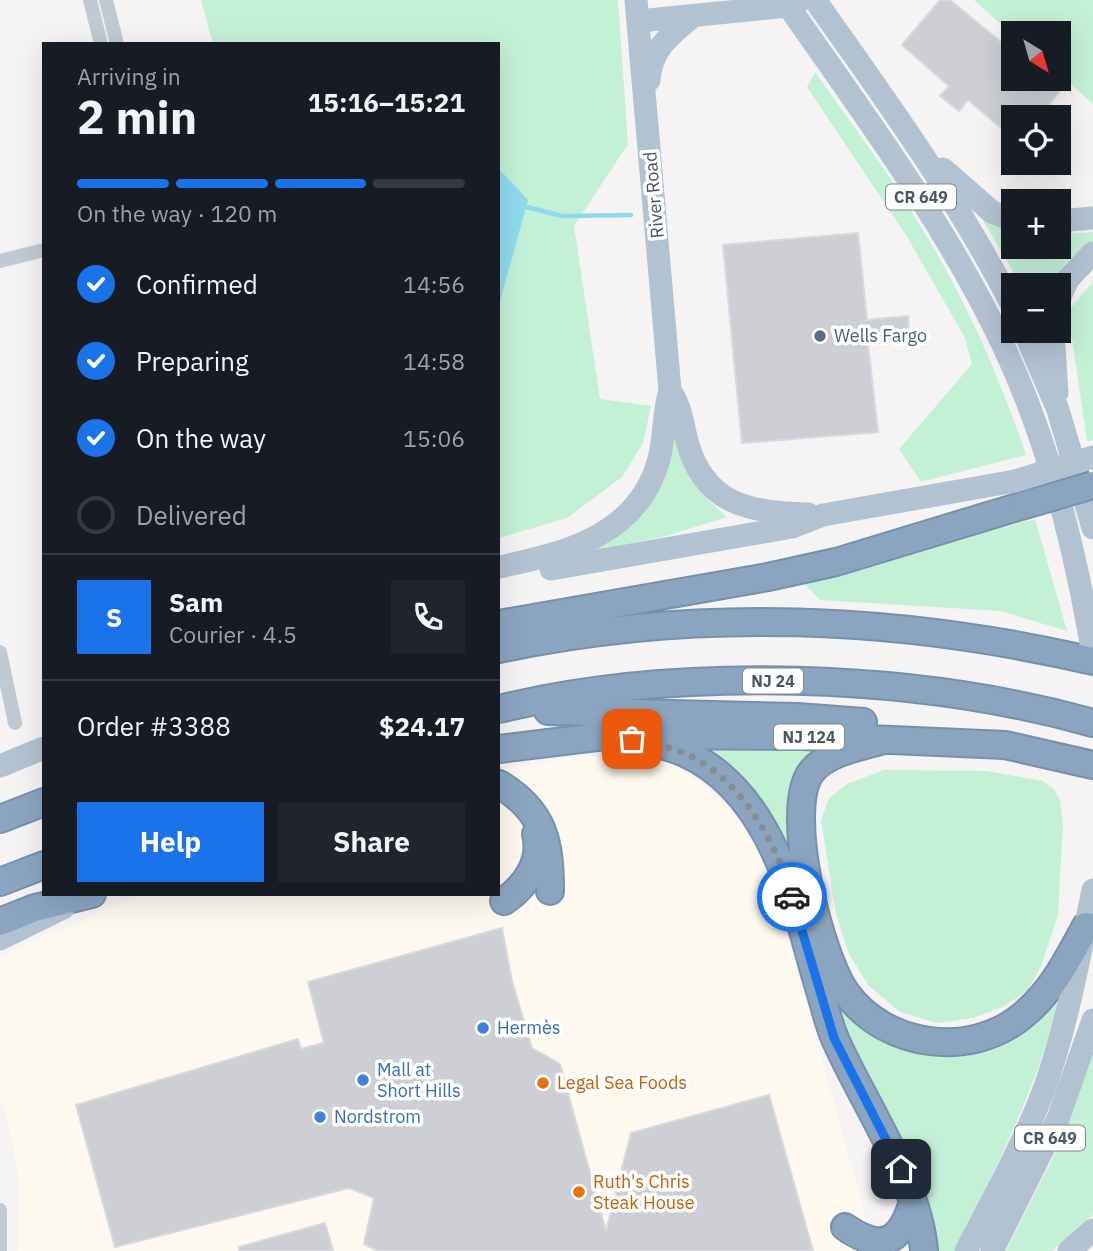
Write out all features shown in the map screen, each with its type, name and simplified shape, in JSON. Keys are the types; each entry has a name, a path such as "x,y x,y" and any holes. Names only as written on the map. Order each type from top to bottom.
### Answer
{"highway":[{"path":"500,624 768,577 836,562 1018,493 1090,493"},
{"path":"500,649 608,631 695,623 791,622 880,625 1031,647 1093,662"},
{"name":"NJ 24","path":"502,709 624,689 688,683 760,681 878,687 1041,709 1093,723"},
{"path":"502,709 636,715 798,717 977,734 1005,745"},
{"path":"613,735 673,749 706,765 750,810 787,878 834,1038 901,1169 922,1230 923,1251"},
{"name":"NJ 124","path":"500,749 613,735 721,735 1005,745 1093,765"},
{"path":"884,740 830,757 811,772 801,797 800,827 805,868 829,960 839,982 859,1007 888,1029 912,1038 947,1042 987,1034 1021,1017 1044,994 1063,970 1086,926"},
{"path":"500,785 528,809 545,833 550,853 550,891"},
{"path":"0,819 42,803"},
{"path":"504,901 519,891 536,861 537,840 528,809"},
{"path":"0,882 42,866"},
{"path":"0,922 35,908 85,897"},
{"path":"845,1227 867,1241 884,1242 900,1233 912,1205"}],"main road":[{"name":"CR 649","path":"815,0 922,151 982,246 1001,283"},
{"name":"CR 649","path":"791,2 927,205 1003,346 1028,403 1052,478 1074,554 1093,654"},
{"path":"637,5 692,17 791,2"},
{"name":"River Road","path":"500,567 581,546 601,536 625,517 646,491 654,474 662,441 664,410 670,390 637,5"},
{"path":"646,111 653,58 668,36 692,17"},
{"path":"922,151 985,206 1001,214"},
{"path":"1071,220 1093,218"},
{"path":"1071,276 1093,253"},
{"path":"1029,343 1090,493 1093,528"},
{"path":"1054,343 1058,410"},
{"name":"River Road","path":"670,390 678,401 697,470 712,488 724,497 753,510 823,515"},
{"path":"500,579 614,556 792,527 823,515 1018,493 1093,457"},
{"path":"0,766 42,749"},
{"name":"CR 649","path":"966,1251 1019,1147 1042,1093 1071,996 1093,890"},
{"path":"0,939 85,897"},
{"name":"CR 649","path":"992,1251 1058,1119 1093,1020"},
{"path":"1069,1251 1093,1230"}],"street":[{"path":"90,0 100,42"},
{"path":"106,0 116,42"},
{"path":"0,261 42,250"},
{"path":"0,652 15,723"},
{"path":"0,1210 0,1251"}],"shaded area":[{"path":"633,754 664,759 699,781 733,813 754,843 774,887 863,1207 871,1251 18,1251 19,1179 8,1122 0,1098 0,956 137,896 500,896 500,769 576,757"}],"green space":[{"path":"201,0 618,0 628,144 574,226 600,399 651,406 643,443 622,477 567,518 500,538 500,42 212,42"},
{"path":"974,0 1093,0 1093,104 1071,85 1071,21 1001,21 1001,24"},
{"path":"815,72 896,187 952,281 993,366 1026,455 921,482 899,449 972,364 965,338 906,235 807,87"},
{"path":"980,215 1001,226 1001,251"},
{"path":"1093,232 1093,244 1065,264 1060,273 1014,273 1006,259 1071,259 1071,233"},
{"path":"1093,282 1093,440 1087,441 1071,332 1071,308"},
{"path":"679,437 693,480 706,498 727,517 666,536 579,555 601,545 631,522 649,495 673,438"},
{"path":"1035,519 1067,631 1000,611 820,600 801,580"},
{"path":"833,744 817,755 795,878 724,762 711,749"},
{"path":"884,770 986,771 1043,781 1054,789 1060,801 1063,825 1058,915 1041,966 1028,990 1005,1006 973,1018 937,1023 900,1012 869,986 849,954 836,914 821,820 829,798 847,784"},
{"path":"831,997 912,1047 1054,1001 1059,1004 1038,1068 1013,1130 954,1251 932,1251 928,1215 907,1151 844,1030"},
{"path":"1093,1055 1093,1215 1052,1251 1006,1251 1059,1146"}],"water":[{"path":"500,170 528,200 500,301"}],"building":[{"path":"940,0 950,0 1001,42 1001,91 1060,91 1049,105 1001,105 1001,128 968,100 959,111 940,96 949,86 902,45"},
{"name":"Wells Fargo","path":"858,233 867,320 908,316 909,340 868,344 878,432 742,443 723,245"},
{"name":"Mall at Short Hills","path":"502,928 512,981 532,1048 560,1064 606,1231 631,1133 769,1095 813,1251 378,1251 364,1244 374,1198 349,1188 115,1247 76,1105 298,1039 301,1049 324,1043 308,982"},
{"path":"325,1223 333,1251 239,1251 239,1247"}],"waterway":[{"path":"527,207 562,216 631,215"}],"way so far":[{"path":"632,739 684,753 706,765 726,782 763,830 787,878 792,897"}],"place":[{"name":"Wells Fargo","path":"820,336"},
{"name":"Hermès","path":"483,1028"},
{"name":"Mall at Short Hills","path":"363,1080"},
{"name":"Legal Sea Foods","path":"543,1083"},
{"name":"Nordstrom","path":"320,1117"},
{"name":"Ruth's Chris Steak House","path":"579,1192"}],"route":[{"path":"792,897 834,1038 901,1169"}]}
